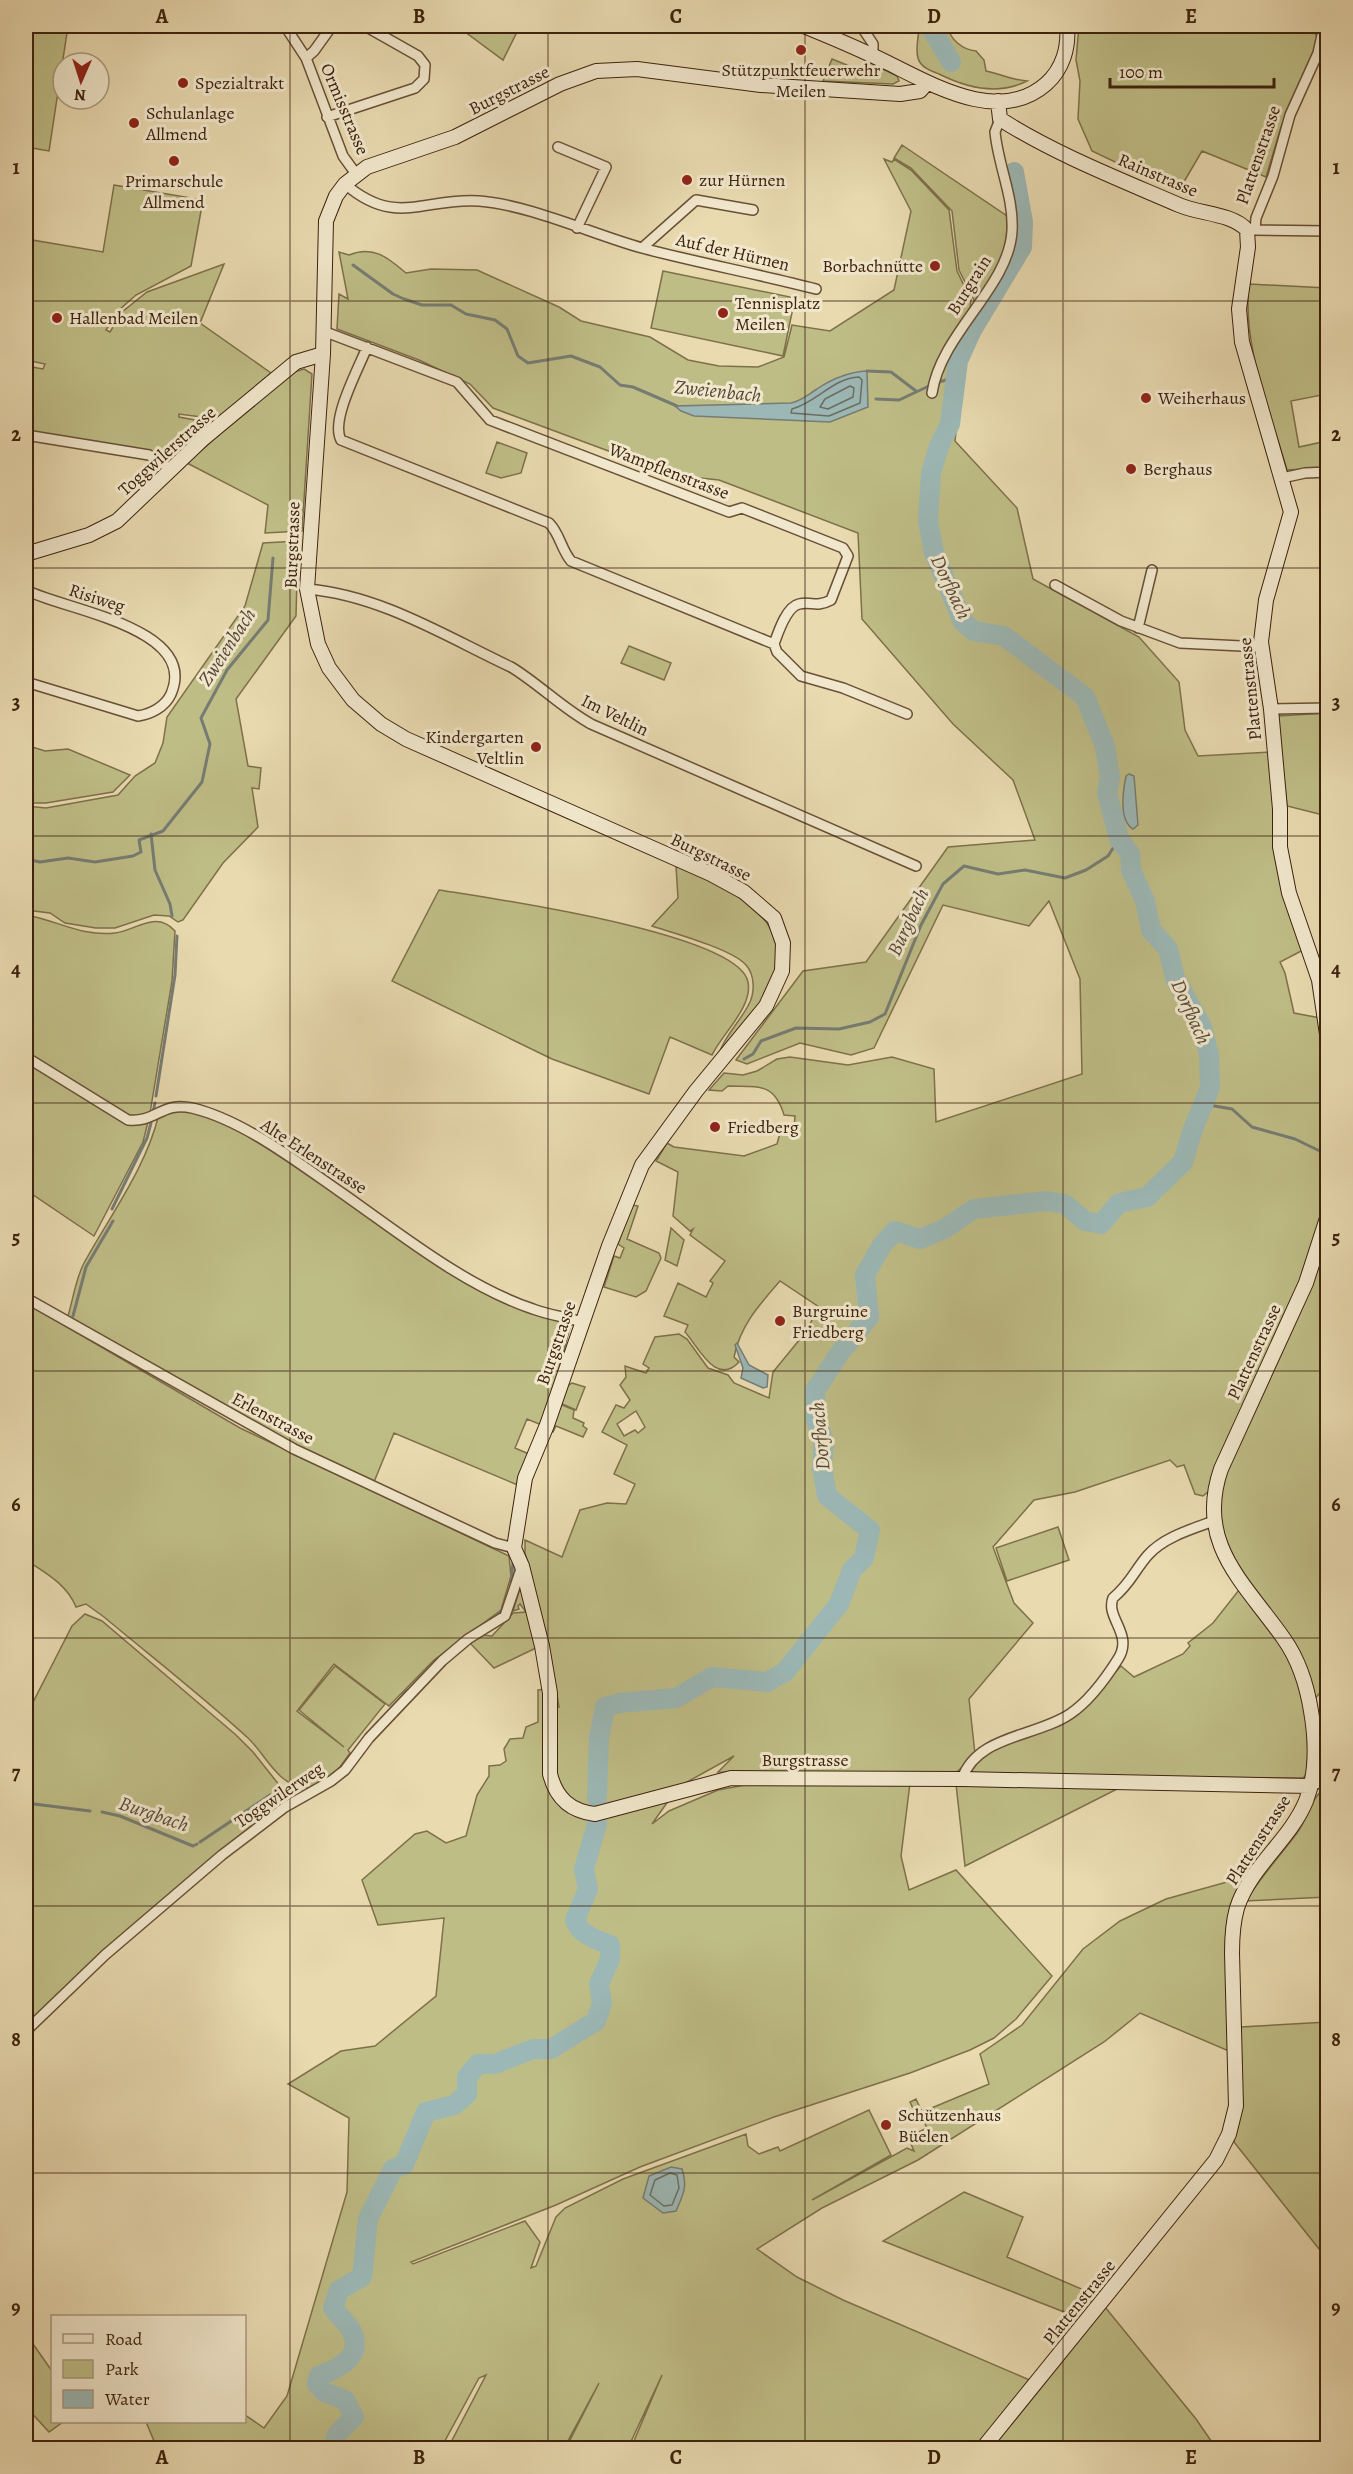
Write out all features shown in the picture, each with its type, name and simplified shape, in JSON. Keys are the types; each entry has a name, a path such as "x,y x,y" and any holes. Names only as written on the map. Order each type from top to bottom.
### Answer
{"street":[{"name":"Ormisstrasse","path":"285,26 306,58 343,156 356,174"},
{"path":"306,58 332,26"},
{"path":"327,117 415,88 424,79 425,65 418,57 366,26"},
{"path":"804,26 950,93 998,101 1023,97 1035,92 1053,78 1066,48 1067,26"},
{"path":"861,26 873,44 873,56"},
{"name":"Plattenstrasse","path":"1324,26 1318,53 1290,114 1273,176 1251,230 1239,309 1242,342 1291,512 1263,612 1262,647 1271,709 1280,847 1289,893 1319,980 1328,1041"},
{"name":"Burgstrasse","path":"927,83 920,92 900,94 742,84 636,69 596,71 560,84 455,137 379,162 356,174 336,196 326,221 322,354 307,589 318,644 329,668 353,700 381,724 406,739 730,883 761,904 774,918 780,931 784,955 782,971 772,996 696,1091 642,1165 620,1215 525,1478 514,1548 522,1566 550,1693 550,1774 554,1786 565,1802 573,1809 584,1813 606,1813 698,1785 731,1778 962,1779 1310,1786"},
{"path":"998,101 1000,119"},
{"name":"Rainstrasse","path":"1000,119 1080,160 1181,206 1237,222 1251,230 1328,231"},
{"name":"Burgrain","path":"932,393 935,374 950,346 1001,268 1011,241 1012,218 996,138 1000,119"},
{"path":"558,147 606,167 577,228"},
{"name":"Auf der Hürnen","path":"345,184 362,197 383,207 399,210 479,201 515,208 642,248 816,289"},
{"name":"Auf der Hürnen","path":"642,248 696,200 753,210"},
{"name":"Wampflenstrasse","path":"323,331 457,382 490,420 729,512 742,508 843,548 848,556 831,600 820,606 800,604 791,608 774,644"},
{"path":"367,347 337,428 341,440 549,523 557,531 564,553 571,561 774,644 777,652 801,676 843,688 907,714"},
{"name":"Toggwilerstrasse","path":"26,554 89,535 117,520 204,438 296,362 322,354"},
{"path":"26,435 149,455 172,470"},
{"path":"1282,478 1305,473 1328,472"},
{"path":"1138,628 1152,570"},
{"path":"1055,585 1138,628 1180,643 1262,647"},
{"name":"Im Veltlin","path":"307,589 342,592 386,607 511,667 571,713 591,724 916,867"},
{"name":"Risiweg","path":"26,590 105,615 130,627 164,653 171,665 174,680 171,694 164,704 154,711 138,716 26,682"},
{"path":"1271,709 1328,708"},
{"name":"Alte Erlenstrasse","path":"26,1057 128,1120 143,1122 165,1109 180,1107 192,1108 224,1120 296,1162 424,1251 483,1286 531,1309 582,1322"},
{"name":"Plattenstrasse","path":"983,2448 1216,2160 1225,2142 1236,2106 1233,1928 1238,1906 1251,1879 1295,1821 1310,1786 1314,1757 1311,1710 1297,1663 1285,1640 1234,1574 1222,1550 1214,1521 1214,1493 1221,1469 1306,1283 1328,1215"},
{"name":"Erlenstrasse","path":"26,1298 294,1449 495,1543 514,1548"},
{"path":"962,1779 968,1765 984,1752 1069,1715 1088,1697 1123,1650 1123,1638 1112,1611 1113,1598 1129,1584 1147,1556 1155,1549 1190,1530 1214,1521"},
{"name":"Toggwilerweg","path":"26,2031 105,1955 222,1855 285,1807 345,1770 369,1738 442,1661 468,1640 505,1616 522,1566"},
{"path":"1310,1786 1328,1780"}],"green space":[{"path":"26,26 68,26 64,51 51,51 51,111 55,111 49,151 26,147"},
{"path":"457,26 501,26 516,34 503,60"},
{"path":"919,26 948,26 951,35 958,43 976,51 984,60 986,71 1027,81 1005,88 983,88 960,83 929,70 921,64 917,54"},
{"path":"1079,26 1313,26 1311,29 1317,36 1317,43 1281,127 1266,177 1202,151 1178,192 1092,151 1078,119 1080,81 1076,60"},
{"path":"832,59 864,72 869,62 897,76 899,81 893,84 823,81"},
{"path":"902,145 1007,216 1006,240 1000,263 990,284 975,302 959,270 952,211 911,168 894,158"},
{"path":"884,159 892,162 894,159 911,170 949,210 957,271 971,300 955,441 1017,508 1033,579 1139,637 1179,682 1185,730 1198,756 1271,752 1275,799 1305,949 1280,962 1285,973 1294,1013 1320,1018 1328,1081 1327,1195 1303,1277 1209,1491 1203,1496 1195,1494 1184,1465 1177,1467 1170,1460 1075,1492 1034,1500 993,1547 1014,1603 1033,1623 969,1699 975,1754 958,1771 948,1776 718,1772 734,1756 678,1787 652,1824 669,1811 718,1790 756,1783 910,1783 901,1856 909,1890 956,1870 1052,1976 1016,2019 994,2038 970,2050 910,2073 774,2117 640,2167 556,2205 411,2262 413,2264 525,2221 540,2242 531,2268 536,2266 556,2217 565,2208 623,2179 746,2134 748,2146 759,2154 778,2147 780,2151 869,2110 891,2155 812,2200 907,2148 914,2151 908,2137 927,2128 921,2116 917,2117 910,2102 916,2099 922,2112 989,2084 980,2054 1022,2025 1083,1949 1120,1921 1166,1899 1234,1880 1239,1882 1240,1887 1231,2052 1140,2013 1104,2042 918,2160 822,2208 757,2249 797,2277 843,2300 1032,2381 977,2448 631,2448 662,2375 628,2448 566,2448 599,2383 564,2448 448,2448 486,2375 479,2378 441,2448 157,2448 146,2423 246,2423 246,2416 264,2428 287,2396 347,2192 349,2118 288,2084 341,2051 375,2046 436,1996 444,1918 378,1925 362,1880 415,1834 427,1831 446,1843 466,1836 477,1795 489,1776 489,1766 500,1765 506,1761 504,1749 510,1739 523,1738 526,1727 538,1722 538,1690 545,1689 549,1708 559,1707 549,1645 525,1553 525,1540 562,1557 580,1510 607,1503 626,1504 635,1484 614,1474 627,1445 602,1432 616,1405 624,1408 630,1400 620,1385 626,1377 625,1366 646,1373 649,1368 643,1364 655,1337 679,1334 687,1339 708,1368 728,1375 734,1383 769,1398 773,1372 805,1333 819,1307 780,1281 758,1307 741,1335 734,1357 739,1362 723,1370 708,1362 685,1332 688,1325 664,1316 678,1283 706,1297 713,1283 710,1281 725,1261 690,1235 693,1229 690,1231 673,1216 678,1172 656,1161 667,1143 674,1147 744,1156 777,1144 781,1129 794,1128 795,1116 784,1115 780,1104 770,1092 764,1088 748,1086 728,1086 722,1091 709,1090 724,1073 743,1075 757,1071 777,1059 790,1057 848,1065 892,1057 934,1069 936,1122 1082,1074 1080,979 1049,901 1029,926 943,905 874,1048 851,1055 800,1043 747,1064 736,1060 803,971 866,962 948,847 1035,840 1013,780 953,724 862,619 858,533 719,480 673,475 493,408 470,384 419,360 337,329 339,294 348,299 339,252 349,255 366,251 373,252 387,258 406,273 431,269 477,270 559,307 581,321 650,337 688,360 719,366 758,367 784,357 792,325 830,331 894,290 911,211","holes":["636,1411 645,1427 638,1433 635,1430 624,1436 617,1424"]},
{"path":"114,185 203,200 191,266 136,295 119,310 106,330 110,332 122,312 147,292 224,264 200,323 271,373 217,419 179,414 179,417 212,423 191,442 175,437 174,446 169,449 176,456 172,460 157,453 26,431 26,366 43,369 45,364 26,360 26,239 103,252"},
{"name":"Tennisplatz Meilen","path":"663,271 795,298 783,356 651,328"},
{"path":"1249,284 1327,288 1327,394 1291,401 1299,447 1327,441 1327,468 1287,470 1253,354 1248,307"},
{"path":"304,369 312,374 302,531 265,533 268,505 187,463 279,382 291,373"},
{"path":"497,442 527,453 521,473 501,478 486,473"},
{"path":"298,541 296,616 236,699 248,766 261,768 259,789 252,788 258,827 223,863 183,920 178,922 169,916 154,915 115,928 96,928 65,923 50,913 26,910 26,806 46,808 118,795 135,776 155,763 163,743 167,717 245,606 263,543"},
{"path":"629,646 671,663 664,680 621,663"},
{"path":"1327,713 1327,816 1287,806 1278,716"},
{"path":"26,745 45,751 68,749 130,775 113,792 46,803 26,803"},
{"path":"676,866 737,896 755,910 768,925 776,943 777,965 768,990 751,1016 718,1056 724,1042 751,1000 752,979 746,965 728,953 652,926 678,898"},
{"path":"439,890 609,921 659,933 703,948 734,964 748,982 746,1001 712,1055 670,1037 649,1094 552,1059 392,981"},
{"path":"26,915 91,933 115,933 153,922 161,922 175,931 172,981 150,1113 128,1118 26,1055"},
{"path":"26,1059 127,1121 143,1124 148,1122 143,1142 94,1236 26,1190"},
{"path":"189,1110 226,1123 266,1146 377,1222 531,1312 571,1324 546,1418 539,1424 527,1419 515,1448 529,1454 520,1486 394,1433 374,1482 293,1444 68,1316 81,1269 137,1172 159,1114"},
{"path":"632,1205 638,1206 627,1239 659,1253 661,1258 646,1291 636,1297 604,1287 614,1256 620,1258 624,1248 618,1244"},
{"path":"671,1228 684,1240 677,1266 665,1260"},
{"path":"1327,1234 1328,1683 1314,1700 1227,1552 1218,1501 1224,1473"},
{"path":"26,1303 240,1428 509,1556 511,1576 501,1610 434,1660 389,1706 334,1664 297,1711 344,1747 299,1710 335,1666 385,1704 348,1750 350,1753 342,1765 327,1781 306,1788 288,1782 273,1769 248,1738 213,1707 104,1617 86,1604 76,1607 61,1585 26,1560"},
{"path":"572,1383 585,1387 576,1410 560,1403 567,1386"},
{"path":"560,1404 574,1410 573,1418 584,1423 583,1426 587,1429 583,1437 556,1426 553,1432 550,1432"},
{"path":"1058,1527 1069,1560 1007,1581 996,1548"},
{"path":"521,1585 538,1647 494,1668 469,1642 482,1635 492,1636 513,1613 526,1612 520,1604 519,1609 513,1611"},
{"path":"1239,1590 1276,1636 1295,1672 1305,1710 1307,1730 1307,1773 1303,1778 974,1776 973,1763 1000,1745 1074,1716 1121,1666 1134,1677 1183,1654 1190,1646 1188,1643 1213,1623"},
{"path":"85,1614 102,1621 236,1735 280,1786 296,1795 228,1845 26,2027 26,1716 72,1626"},
{"path":"956,1784 1123,1786 965,1866"},
{"path":"1327,1787 1327,1897 1246,1901 1297,1833 1317,1796"},
{"path":"1327,2022 1327,2259 1234,2142 1242,2095 1241,2027"},
{"path":"964,2192 1023,2217 1007,2257 1100,2297 1082,2319 883,2241"},
{"path":"1105,2307 1196,2419 1216,2448 989,2448"},
{"path":"26,2334 51,2370 51,2423 62,2423 49,2432 26,2407"}],"water":[{"path":"867,371 868,407 830,422 694,416 675,406 791,403 835,379 847,374"},
{"path":"1129,774 1134,776 1138,825 1133,829 1128,825 1123,812 1126,776"},
{"path":"737,1343 749,1365 768,1375 767,1387 763,1388 741,1378 743,1368 735,1345"},
{"path":"671,2167 682,2169 685,2180 684,2190 676,2211 663,2213 643,2198 649,2176"}],"waterway":[{"name":"Dorfbach","path":"930,26 951,62"},
{"name":"Dorfbach","path":"597,1798 599,1738 605,1707 619,1703 676,1698 712,1677 767,1682 785,1672 839,1604 852,1570 864,1558 870,1530 827,1496 822,1467 824,1441 816,1421 815,1391 839,1354 869,1317 865,1275 882,1245 895,1231 920,1239 944,1229 974,1209 1047,1201 1065,1204 1085,1221 1101,1224 1119,1203 1147,1197 1183,1162 1193,1129 1210,1088 1209,1055 1202,1027 1175,978 1168,949 1151,930 1145,901 1131,870 1130,854 1119,839 1107,793 1110,778 1105,746 1085,697 1004,636 974,631 963,622 934,553 928,520 931,473 939,446 950,424 958,361 972,330 1022,247 1023,222 1014,172"},
{"name":"Zweienbach","path":"353,265 393,294 404,299 422,305 451,305 466,314 495,320 507,329 518,356 528,363 571,356 600,367 620,385 633,387 677,406"},
{"name":"Zweienbach","path":"867,371 891,372 916,391"},
{"name":"Zweienbach","path":"939,382 956,377"},
{"name":"Zweienbach","path":"876,399 899,400 929,386"},
{"name":"Zweienbach","path":"26,859 40,862 68,858 95,862 133,856 141,852 139,840 163,831 202,782 210,744 201,718 227,670 268,620 273,558"},
{"path":"151,834 155,870 170,904 172,916"},
{"name":"Burgbach","path":"744,1059 753,1054 761,1041 796,1028 839,1029 870,1022 885,1014 921,925 943,884 964,866 998,874 1025,870 1065,878 1086,870 1108,856 1119,839"},
{"path":"156,1096 175,975 177,936"},
{"path":"153,1112 155,1103"},
{"path":"1203,1104 1232,1109 1252,1127 1295,1139 1328,1155"},
{"path":"112,1209 147,1138 151,1123"},
{"path":"73,1316 86,1267 113,1221"},
{"name":"Burgbach","path":"511,1585 513,1562"},
{"name":"Burgbach","path":"494,1618 504,1608"},
{"name":"Burgbach","path":"399,1700 407,1690"},
{"name":"Burgbach","path":"200,1842 270,1795"},
{"name":"Burgbach","path":"26,1803 90,1811"},
{"name":"Burgbach","path":"102,1812 120,1816 193,1846 197,1844"},
{"name":"Dorfbach","path":"334,2448 337,2434 354,2417 345,2400 324,2392 317,2384 319,2376 341,2365 352,2354 355,2347 351,2330 333,2308 339,2290 362,2277 368,2219 393,2169 404,2165 426,2112 454,2105 467,2094 467,2077 478,2064 495,2064 533,2049 551,2049 596,2021 602,2003 599,1984 610,1959 610,1945 585,1933 575,1920 588,1889 584,1869 597,1824"}],"place":[{"name":"Stützpunktfeuerwehr Meilen","path":"801,50"},
{"name":"Spezialtrakt","path":"183,83"},
{"name":"Schulanlage Allmend","path":"134,123"},
{"name":"Primarschule Allmend","path":"174,161"},
{"name":"zur Hürnen","path":"687,180"},
{"name":"Borbachnütte","path":"935,266"},
{"name":"Tennisplatz Meilen","path":"723,313"},
{"name":"Hallenbad Meilen","path":"57,318"},
{"name":"Weiherhaus","path":"1146,398"},
{"name":"Berghaus","path":"1131,469"},
{"name":"Kindergarten Veltlin","path":"536,747"},
{"name":"Friedberg","path":"715,1127"},
{"name":"Burgruine Friedberg","path":"780,1321"},
{"name":"Schützenhaus Büelen","path":"886,2125"}]}
